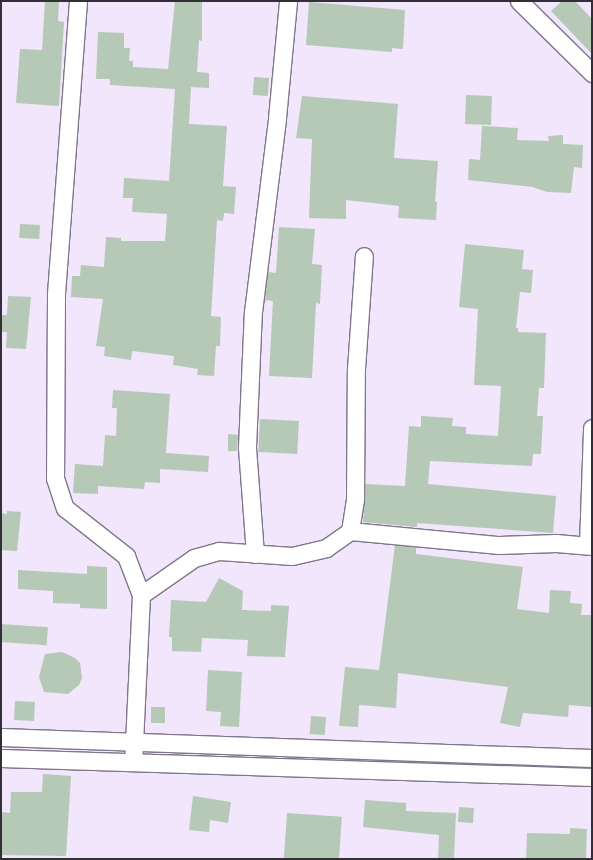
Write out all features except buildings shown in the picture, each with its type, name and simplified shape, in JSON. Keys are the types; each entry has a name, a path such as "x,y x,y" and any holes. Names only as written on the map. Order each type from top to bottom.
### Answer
{"street":[{"path":"78,1 56,295 55,478 65,508 126,556 141,595 133,762"},
{"path":"255,554 247,447 253,312 277,118 288,1"},
{"path":"519,1 592,73"},
{"path":"141,595 194,558 219,551 292,556 326,548 350,530 356,499 356,369 364,256"},
{"path":"350,530 499,545 590,545 592,428"},
{"path":"1,737 592,758"},
{"path":"1,758 592,777"}]}
